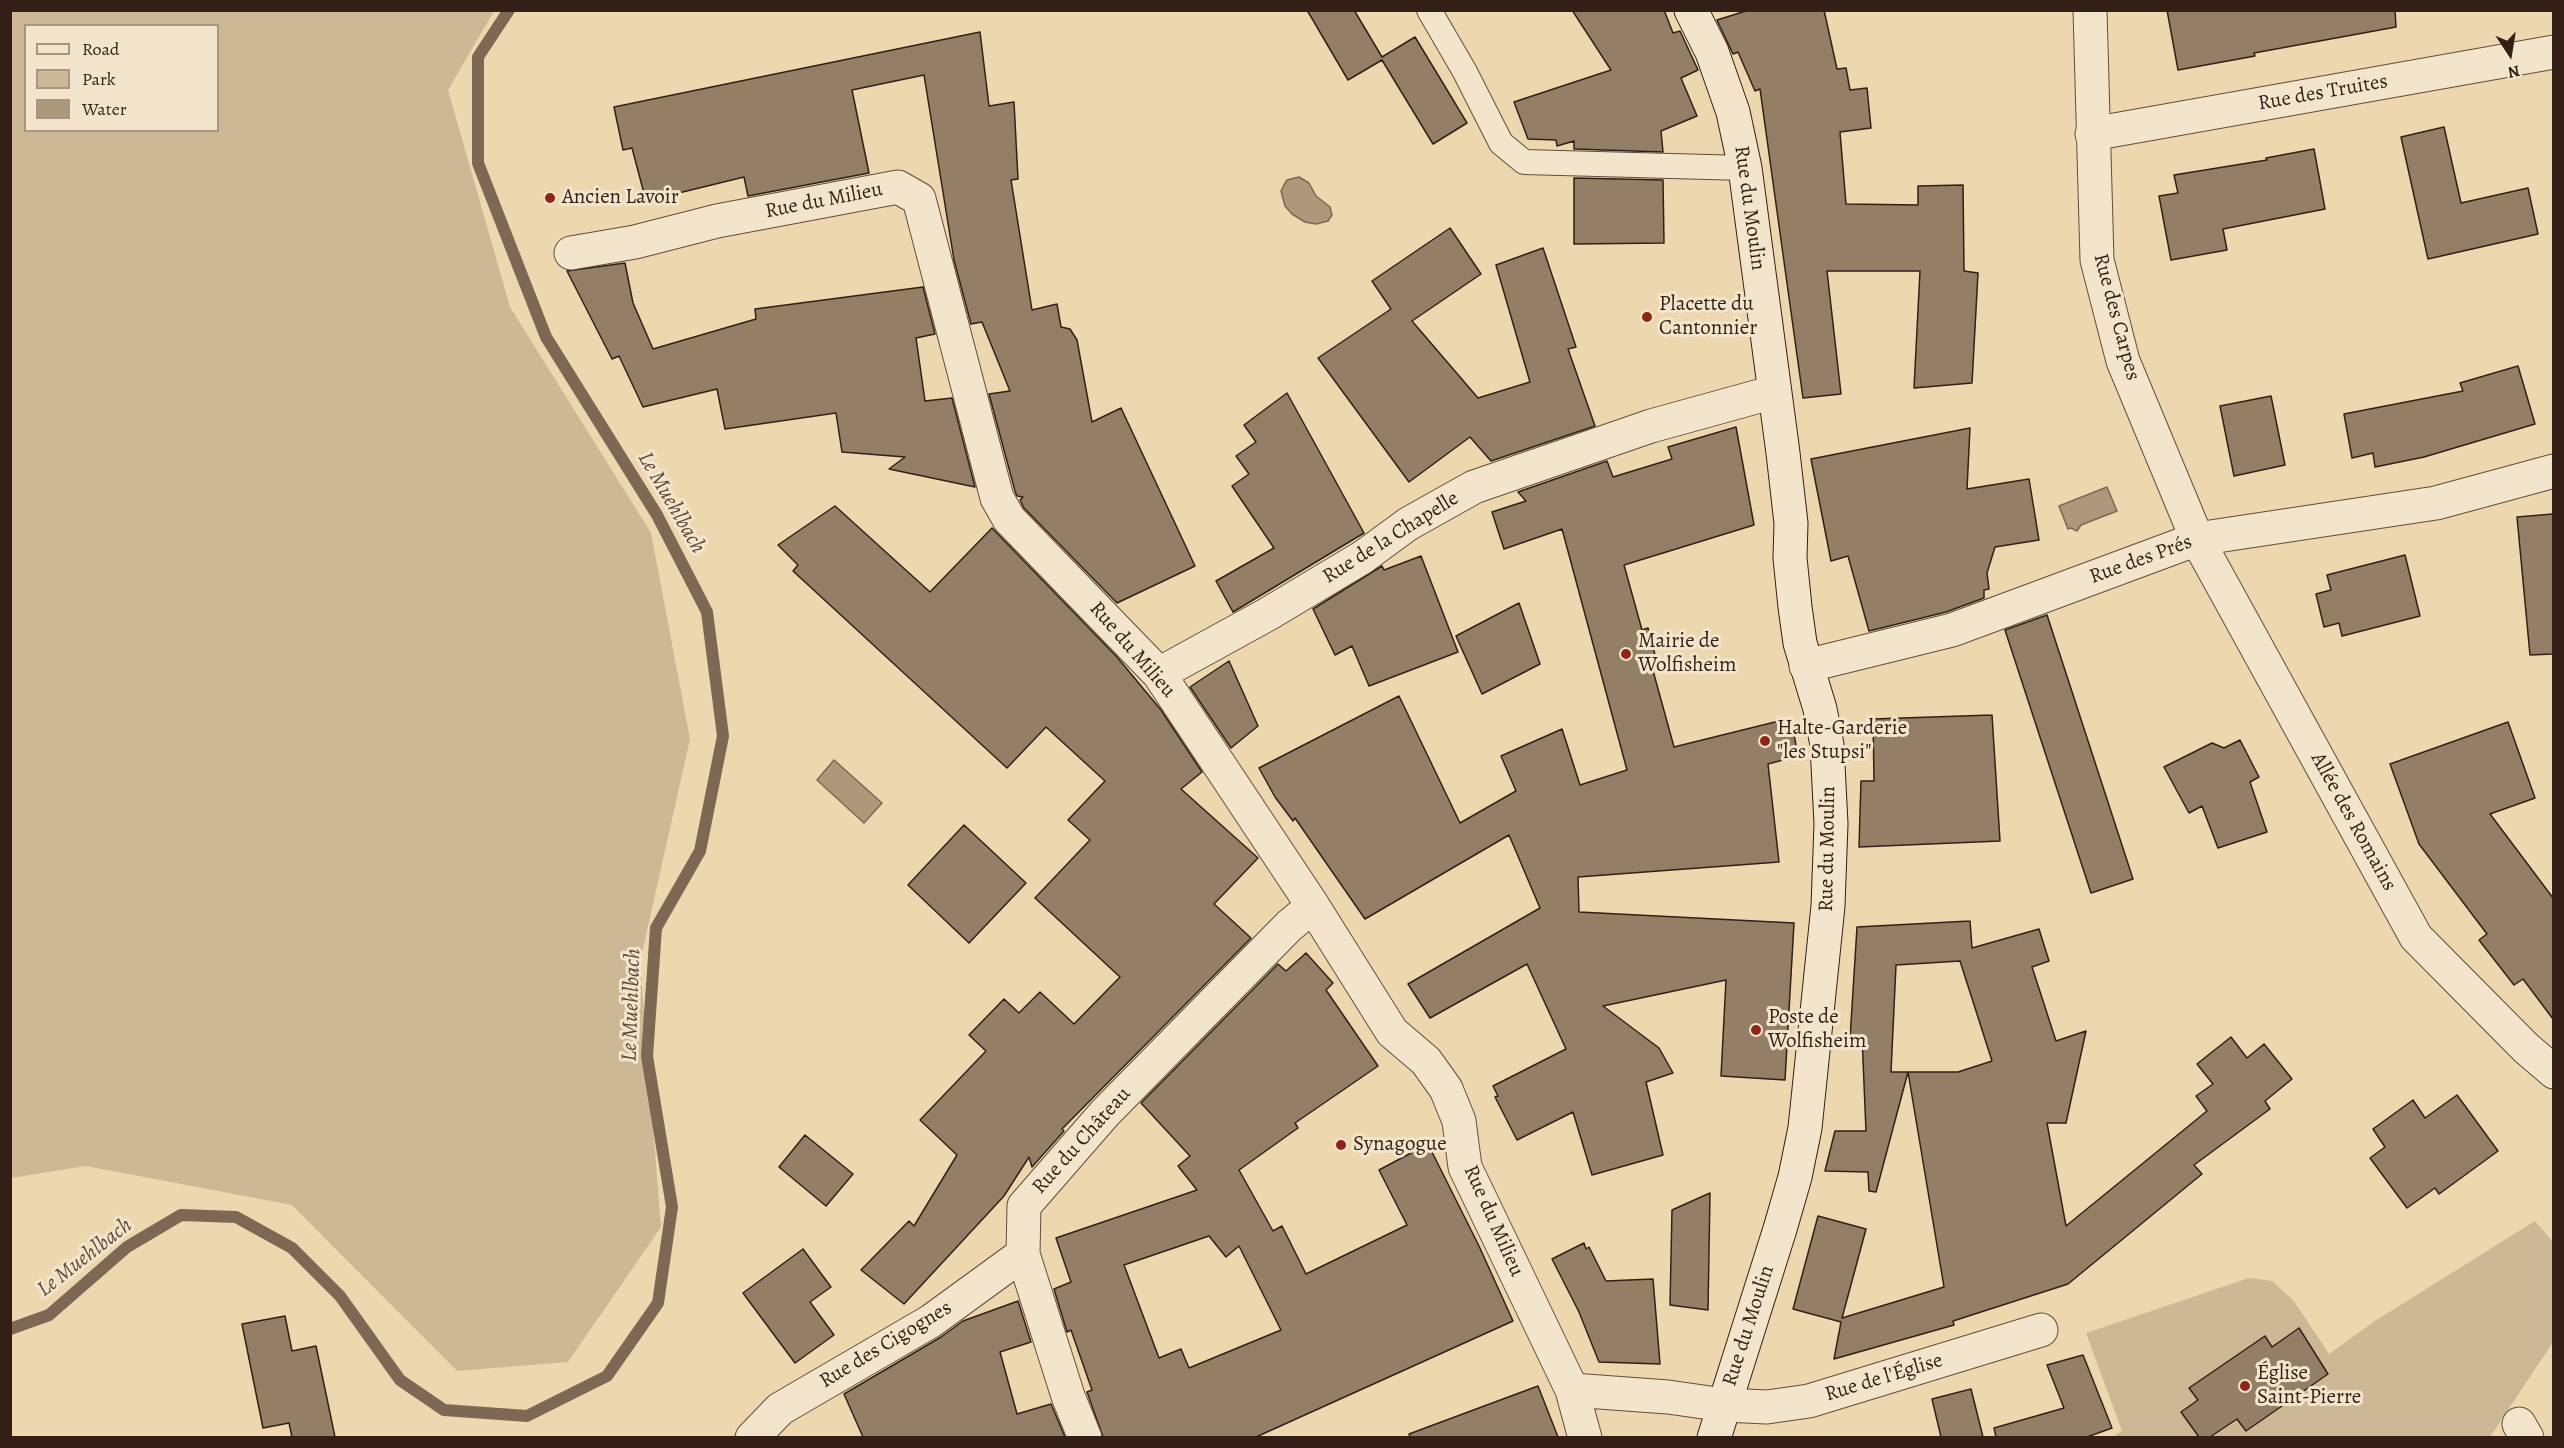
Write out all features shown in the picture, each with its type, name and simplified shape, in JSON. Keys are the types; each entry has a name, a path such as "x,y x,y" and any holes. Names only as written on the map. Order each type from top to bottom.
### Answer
{"street":[{"name":"Rue du Moulin","path":"1691,10 1712,52 1733,112 1745,168 1791,523 1792,586 1800,643 1820,709 1827,745 1831,824 1828,906 1805,1128 1795,1177 1714,1437"},
{"name":"Rue des Carpes","path":"2090,10 2097,260 2123,361 2196,539"},
{"name":"Rue des Truites","path":"2092,134 2553,52"},
{"name":"Rue du Milieu","path":"571,253 635,242 717,222 898,187 920,199 997,498 1009,519 1159,674 1313,906 1392,1032 1426,1061 1446,1089 1459,1121 1466,1167 1572,1390 1585,1437"},
{"name":"Rue de la Chapelle","path":"1159,674 1268,614 1364,557 1408,524 1474,487 1651,426 1774,392"},
{"name":"Rue des Prés","path":"1806,666 1952,630 2196,539 2436,503 2553,471"},
{"name":"Allée des Romains","path":"2196,539 2416,937 2526,1048 2553,1072"},
{"name":"Rue du Château","path":"1085,1437 1068,1396 1023,1254 1024,1206 1105,1113 1288,926 1313,906"},
{"name":"Rue des Cigognes","path":"752,1437 780,1409 931,1321 1023,1254"},
{"name":"Rue de l'Église","path":"1724,1405 1767,1407 1809,1401 2041,1330"},
{"path":"1572,1390 1668,1397 1724,1405"}],"lane":[{"path":"1429,10 1466,72 1501,143 1524,162 1745,168"}],"green space":[{"path":"11,10 494,11 448,90 510,307 651,533 690,739 640,962 661,1227 568,1362 457,1371 292,1205 86,1166 11,1178"},
{"path":"2535,1221 2553,1242 2553,1342 2490,1437 2113,1437 2122,1431 2086,1333 2249,1278 2272,1281 2293,1300 2329,1354 2375,1321"}],"water":[{"path":"1299,177 1309,183 1316,196 1330,207 1332,215 1328,221 1316,224 1305,222 1292,214 1285,206 1281,191 1287,180"},
{"path":"2107,487 2117,511 2081,525 2077,531 2068,529 2059,506"},
{"path":"834,760 882,803 864,823 817,780"}],"building":[{"path":"1307,10 1354,10 1382,57 1415,37 1467,123 1433,144 1382,60 1348,80"},
{"path":"1572,10 1664,10 1673,33 1680,31 1698,70 1681,78 1697,116 1661,131 1663,152 1574,149 1574,141 1557,146 1556,140 1528,139 1514,102 1611,70"},
{"path":"1749,10 1824,10 1837,69 1846,68 1850,90 1867,88 1871,128 1840,132 1846,204 1918,205 1918,186 1963,185 1964,271 1978,273 1972,383 1914,388 1920,271 1827,271 1841,394 1803,398 1760,89 1755,91 1738,52 1733,54 1717,20"},
{"path":"2167,10 2395,10 2396,27 2254,53 2255,56 2178,70"},
{"path":"980,32 989,106 1014,102 1018,179 1011,180 1032,310 1057,304 1061,327 1070,329 1077,340 1092,422 1121,408 1195,566 1117,603 1024,508 1020,500 1023,497 1017,496 1015,491 989,394 1010,391 982,322 971,324 954,260 924,75 852,90 869,173 748,196 744,177 646,201 632,148 623,150 614,107"},
{"path":"2444,127 2461,203 2528,188 2538,234 2428,259 2401,137"},
{"path":"2314,149 2325,209 2223,229 2227,250 2171,260 2159,196 2178,193 2174,175 2267,160 2266,158"},
{"path":"1574,178 1663,180 1664,243 1574,244"},
{"path":"1450,228 1481,274 1412,321 1478,398 1530,382 1496,265 1543,248 1576,347 1568,349 1595,426 1491,461 1470,437 1409,482 1318,358 1391,309 1372,281"},
{"path":"625,263 633,303 653,349 756,319 755,309 923,287 935,334 916,338 925,401 952,398 975,487 889,469 905,457 842,452 836,413 725,429 717,389 643,407 619,356 612,359 567,271"},
{"path":"2518,366 2535,424 2424,457 2375,467 2373,453 2352,458 2344,414 2463,391 2460,383"},
{"path":"1287,393 1364,533 1233,612 1216,581 1274,548 1232,486 1249,474 1236,456 1256,442 1244,425"},
{"path":"2271,396 2285,465 2234,476 2220,406"},
{"path":"1736,427 1754,525 1624,565 1642,630 1648,628 1658,666 1652,667 1674,747 1791,718 1798,756 1768,764 1779,862 1578,877 1579,912 1794,923 1785,1080 1721,1076 1726,980 1603,1006 1659,1048 1673,1073 1646,1082 1663,1155 1592,1175 1573,1112 1517,1140 1495,1097 1498,1096 1493,1086 1566,1049 1527,964 1430,1018 1408,984 1540,908 1509,835 1365,919 1295,818 1293,821 1275,797 1259,768 1399,696 1460,823 1516,791 1501,756 1562,729 1580,785 1627,770 1562,529 1504,549 1492,512 1526,501 1518,492 1607,461 1613,477 1672,459 1668,447"},
{"path":"1970,428 1967,489 2029,479 2039,540 1995,547 1987,573 1989,589 1984,590 1984,598 1946,612 1869,631 1848,556 1831,561 1811,459"},
{"path":"835,506 930,592 992,528 1117,657 1161,710 1202,772 1181,789 1258,858 1214,904 1251,938 1062,1129 1064,1131 1032,1167 1029,1157 1004,1196 904,1304 861,1270 909,1221 914,1226 957,1155 920,1120 986,1051 969,1035 1004,999 1019,1013 1040,992 1074,1024 1120,977 1035,898 1090,840 1068,820 1105,781 1046,727 1007,768 793,571 798,565 778,545"},
{"path":"2553,514 2553,654 2530,655 2517,517"},
{"path":"2405,555 2420,616 2342,636 2339,623 2324,627 2316,594 2331,590 2327,575"},
{"path":"1421,556 1458,652 1369,686 1352,646 1335,655 1313,609 1382,566 1384,570"},
{"path":"1519,603 1540,664 1482,694 1456,636"},
{"path":"2047,615 2133,879 2091,893 2005,630"},
{"path":"1229,661 1258,726 1231,748 1190,687"},
{"path":"1992,715 2000,841 1859,847 1861,781 1874,781 1873,719"},
{"path":"2508,722 2535,798 2490,814 2553,898 2553,1019 2523,979 2514,985 2479,940 2487,934 2419,844 2390,764"},
{"path":"2240,740 2259,777 2250,782 2267,832 2218,848 2202,806 2189,813 2164,767 2212,743 2224,748"},
{"path":"964,825 1026,883 969,943 908,885"},
{"path":"1970,921 1972,948 2039,929 2049,961 2032,967 2056,1041 2086,1031 2066,1123 2047,1123 2066,1226 2207,1111 2196,1096 2213,1084 2197,1064 2231,1037 2247,1058 2264,1044 2292,1079 2265,1101 2270,1109 2194,1165 2202,1174 2068,1284 1953,1321 1954,1325 1834,1359 1841,1322 1793,1309 1818,1216 1866,1229 1842,1318 1944,1287 1908,1072 1876,1192 1869,1191 1868,1172 1825,1171 1835,1131 1866,1131 1862,1036 1850,1039 1857,927","holes":["1960,961 1992,1061 1958,1072 1891,1072 1896,965"]},
{"path":"1306,953 1333,983 1326,990 1378,1066 1295,1123 1298,1128 1239,1170 1273,1231 1282,1226 1306,1274 1407,1225 1379,1170 1428,1144 1479,1246 1513,1321 1256,1437 1103,1437 1087,1392 1092,1390 1071,1330 1067,1332 1054,1289 1071,1282 1056,1238 1197,1190 1178,1166 1190,1156 1141,1103 1278,964 1286,971","holes":["1209,1236 1226,1257 1239,1246 1281,1330 1189,1368 1181,1349 1159,1358 1124,1265"]},
{"path":"2457,1095 2498,1151 2439,1194 2435,1188 2407,1208 2370,1158 2385,1147 2373,1129 2413,1100 2425,1118"},
{"path":"805,1135 853,1174 826,1206 779,1167"},
{"path":"1710,1193 1708,1310 1670,1305 1672,1210"},
{"path":"1584,1243 1586,1249 1589,1247 1606,1281 1653,1279 1660,1364 1599,1362 1579,1312 1552,1259"},
{"path":"803,1249 831,1287 810,1302 834,1335 795,1363 743,1293"},
{"path":"1018,1301 1031,1342 1000,1352 1017,1414 1051,1404 1065,1437 863,1437 844,1394 941,1337 963,1321"},
{"path":"285,1316 292,1351 316,1346 335,1437 292,1437 289,1423 263,1428 242,1324"},
{"name":"Église Saint-Pierre","path":"2299,1328 2328,1374 2246,1431 2237,1419 2210,1437 2199,1437 2181,1412 2198,1400 2189,1388 2265,1336 2272,1347"},
{"path":"2083,1355 2112,1428 2087,1437 1996,1437 1994,1428 2064,1408 2047,1365"},
{"path":"1538,1386 1558,1437 1410,1437 1409,1434"},
{"path":"1971,1389 1983,1437 1941,1437 1932,1399"}],"waterway":[{"name":"Le Muehlbach","path":"10,1329 49,1315 127,1247 181,1215 236,1217 292,1248 340,1296 400,1380 444,1410 527,1416 607,1376 658,1303 672,1207 647,1056 656,928 700,851 723,736 707,612 657,515 546,337 478,163 478,57 509,10"}],"place":[{"name":"Ancien Lavoir","path":"550,198"},
{"name":"Placette du Cantonnier","path":"1647,317"},
{"name":"Mairie de Wolfisheim","path":"1626,654"},
{"name":"Halte-Garderie \"les Stupsi\"","path":"1765,741"},
{"name":"Poste de Wolfisheim","path":"1756,1030"},
{"name":"Synagogue","path":"1341,1145"},
{"name":"Église Saint-Pierre","path":"2245,1386"}]}
